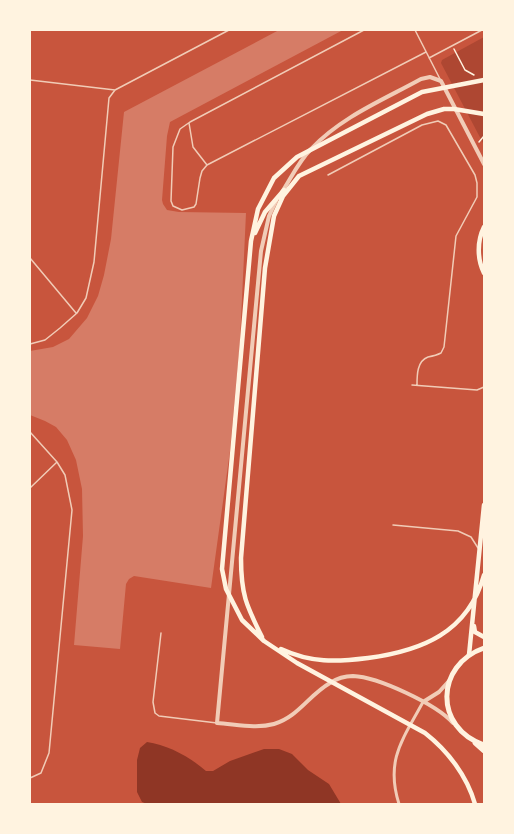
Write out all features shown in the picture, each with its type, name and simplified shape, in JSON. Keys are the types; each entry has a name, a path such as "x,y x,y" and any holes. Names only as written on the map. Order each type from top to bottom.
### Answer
{"main road":[{"path":"475,804 471,790 458,767 437,742 426,732 297,663 264,641 242,620 226,589 222,569 251,241 258,209 274,178 297,157 422,92 484,80"},
{"path":"251,241 265,212 299,176 427,114 444,109 454,109 484,114"},
{"path":"299,176 283,196 274,216 265,268 241,558 241,585 246,606 264,641 298,657 328,662 397,654 432,642 464,615 481,588 484,575"},
{"path":"484,227 478,246 480,262 484,273"},
{"path":"469,655 484,505"},
{"path":"472,621 475,632 484,638"},
{"path":"484,648 469,655 457,666 449,680 448,705 453,720 458,727 484,751"},
{"path":"470,738 484,745"}],"street":[{"path":"458,727 443,712 423,702 375,680 352,676 343,677 330,683 294,714 274,724 263,726 216,723 261,251 269,216 280,193 309,150 329,131 345,120 421,79 430,77 441,81 484,164"},
{"path":"399,804 393,779 397,752 423,702 439,692 449,680"}],"lane":[{"path":"30,344 45,340 77,314 86,298 94,262 109,98 116,90 229,30"},
{"path":"364,30 190,122 180,129 173,147 173,206 182,210 194,207 196,204 202,171 207,165 426,52"},
{"path":"415,30 441,81"},
{"path":"429,58 482,30"},
{"path":"30,80 116,90"},
{"path":"328,175 422,125 438,121 446,125 474,175 477,183 477,196 456,236 444,347 441,353 428,357 421,362 417,373 417,385"},
{"path":"190,122 194,147 207,165"},
{"path":"30,258 77,314"},
{"path":"412,385 477,390 484,387"},
{"path":"30,432 57,462 65,475 72,510 49,753 41,773 30,778"},
{"path":"30,488 57,462"},
{"path":"393,525 458,531 472,537 480,550"},
{"path":"160,633 153,702 155,713 159,716 216,723"}],"path":[{"path":"452,46 465,70 478,78"}],"shaded area":[{"path":"484,37 484,145 441,63 442,60"},
{"path":"147,742 178,752 206,771 213,771 230,761 264,749 279,749 292,754 308,770 329,784 341,804 147,804 142,802 137,792 137,760 140,748"}],"building":[{"path":"279,30 343,30 170,122 167,136 162,200 167,210 179,212 246,213 240,341 230,451 211,588 134,576 129,579 126,584 120,649 74,645 83,536 82,489 76,460 67,440 56,427 30,415 30,351 53,347 69,339 87,318 98,296 111,239 124,112"}]}
